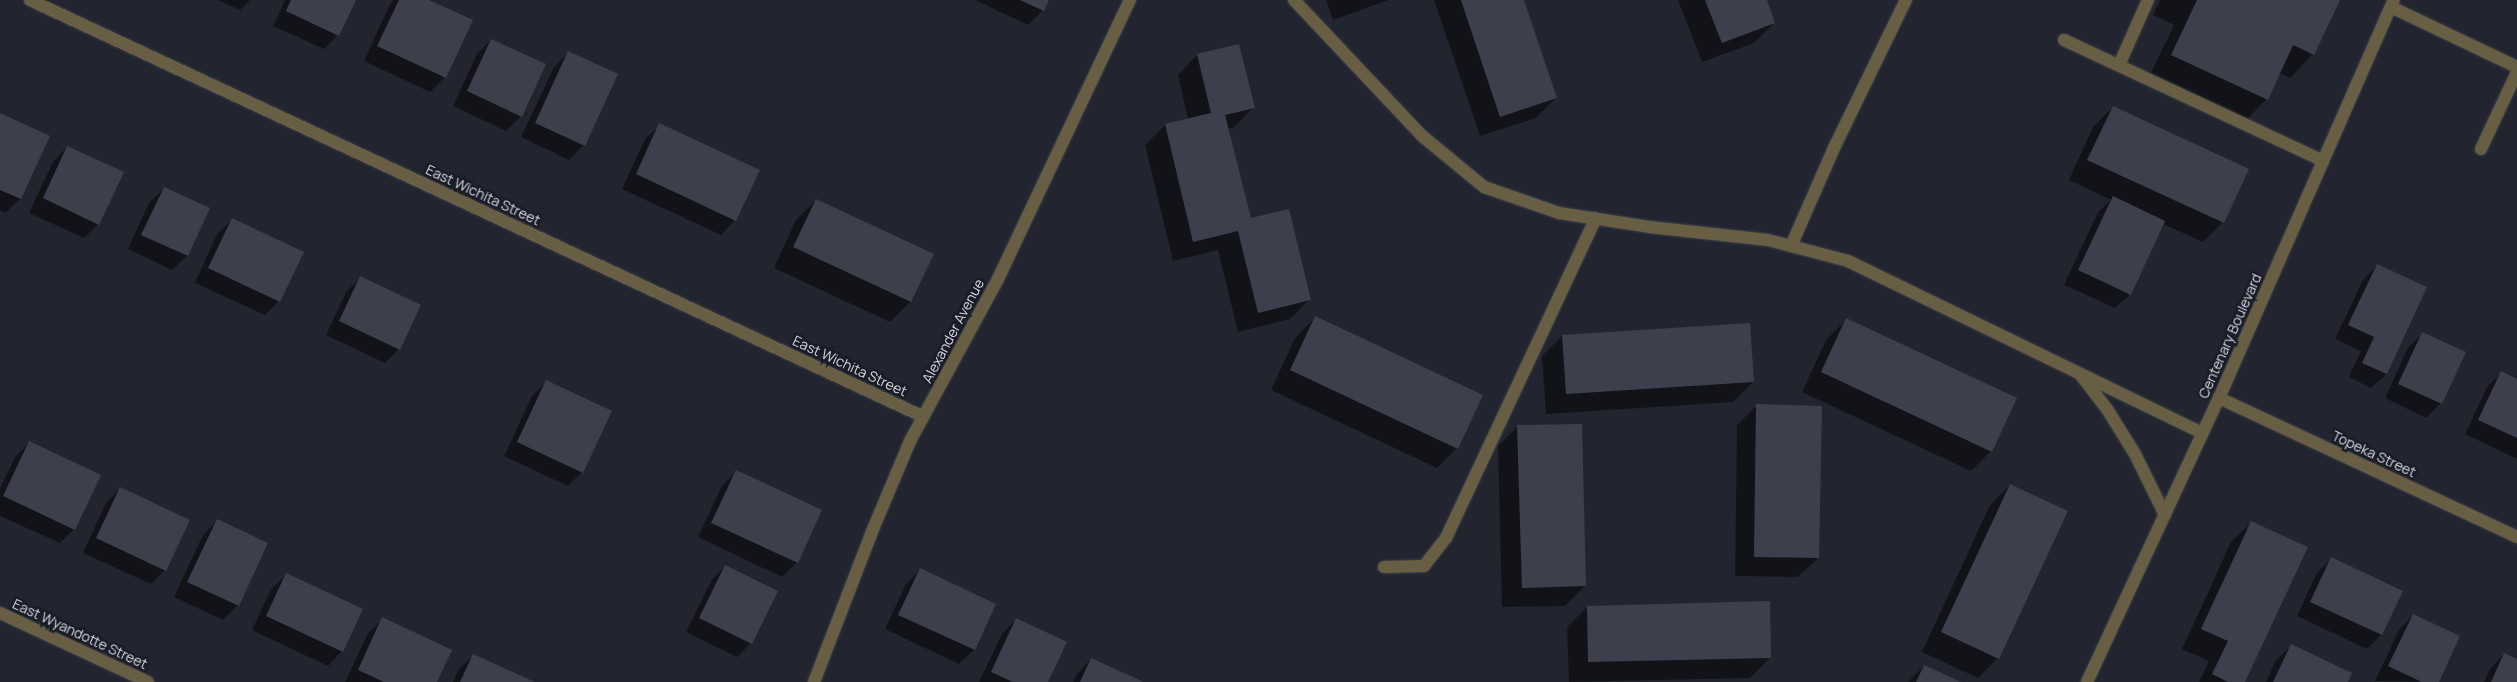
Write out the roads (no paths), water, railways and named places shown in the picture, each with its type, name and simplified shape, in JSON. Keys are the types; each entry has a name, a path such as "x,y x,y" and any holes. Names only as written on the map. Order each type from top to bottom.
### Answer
{"street":[{"name":"East Wichita Street","path":"30,0 924,416"},
{"name":"Alexander Avenue","path":"814,682 871,534 910,441 998,279 1130,0"},
{"path":"1294,0 1421,135 1484,187 1559,213 1768,240 1848,261 2203,433"},
{"path":"1791,246 1834,148 1906,0"},
{"path":"2119,65 2148,0"},
{"path":"2392,4 2517,67"},
{"name":"Centenary Boulevard","path":"2087,682 2219,398 2392,4"},
{"path":"2064,40 2323,161"},
{"path":"2481,149 2517,72"},
{"path":"1384,566 1424,566 1446,538 1596,218"},
{"path":"2078,372 2107,409 2134,454 2164,515"},
{"name":"Topeka Street","path":"2219,398 2517,536"},
{"name":"East Wyandotte Street","path":"0,613 148,682"}]}
